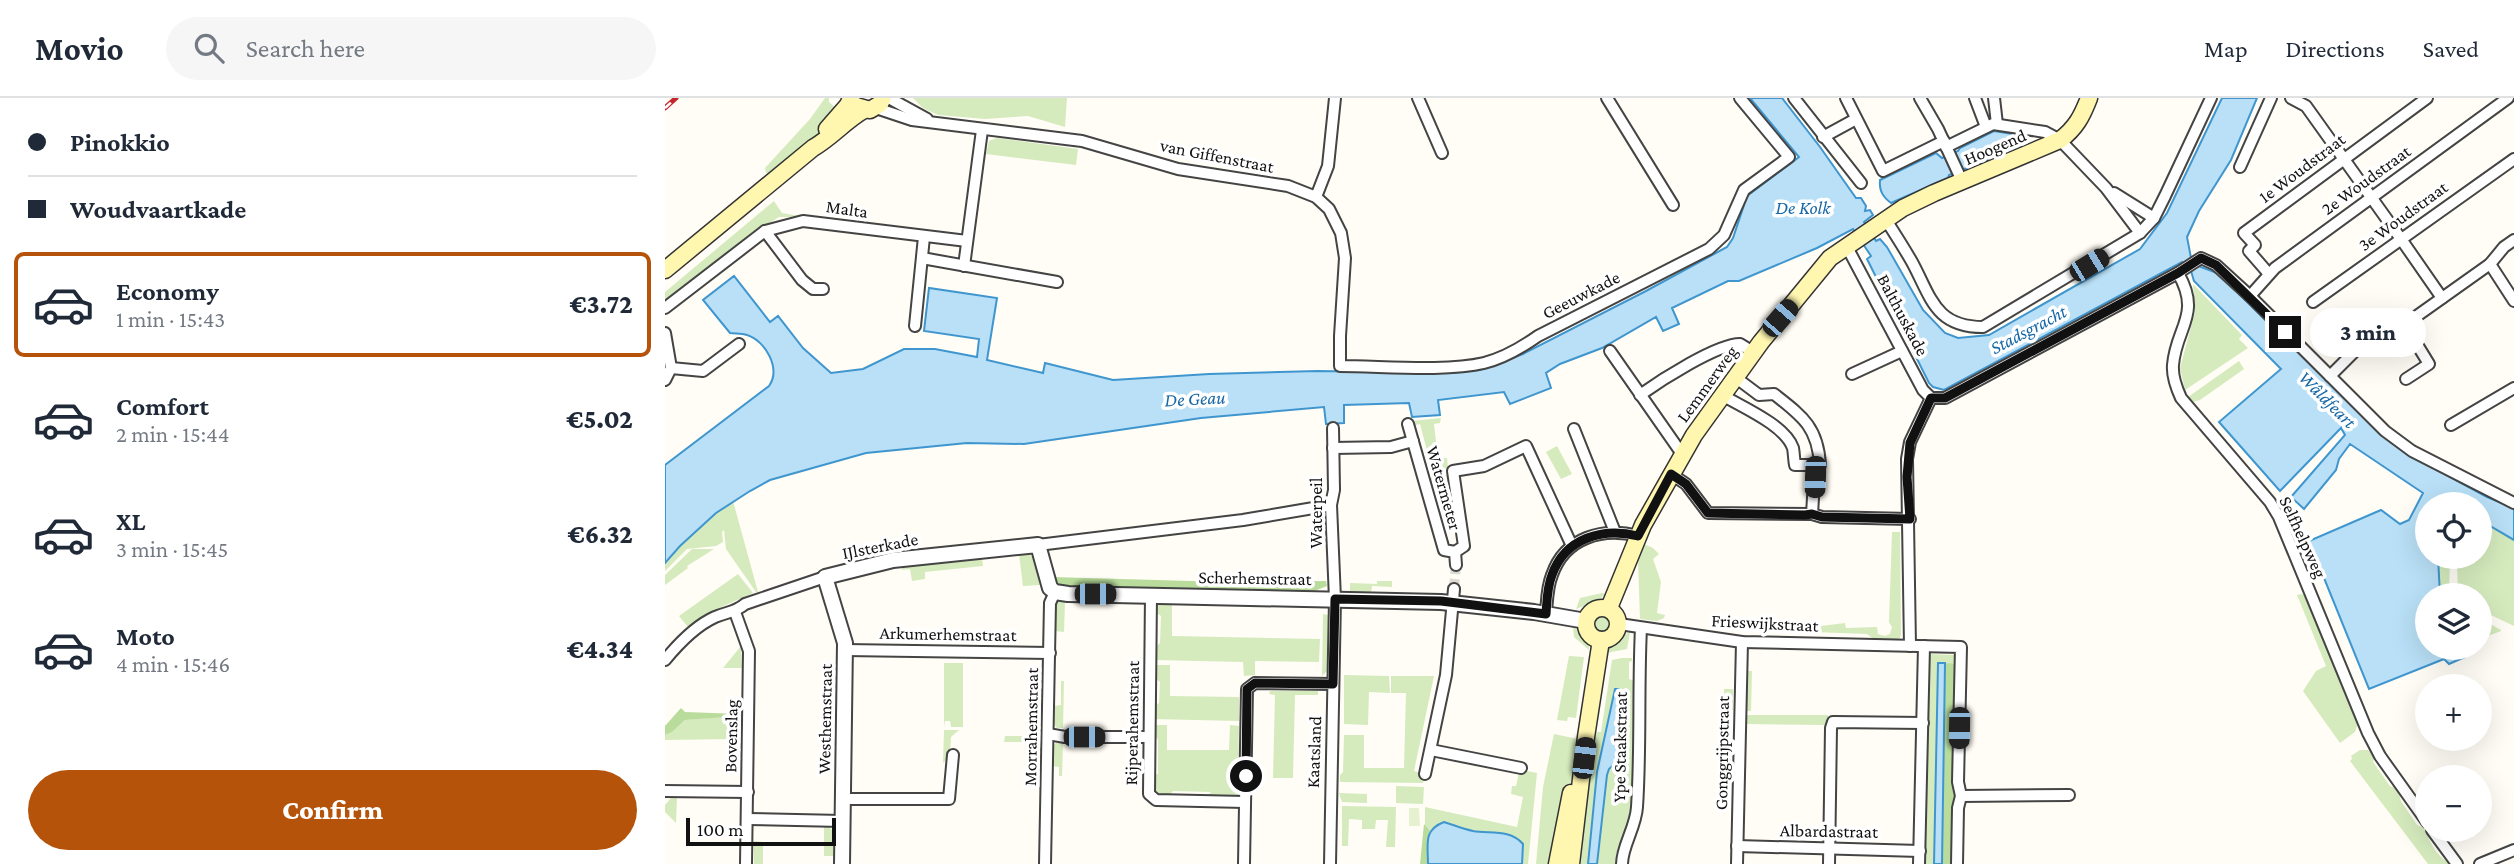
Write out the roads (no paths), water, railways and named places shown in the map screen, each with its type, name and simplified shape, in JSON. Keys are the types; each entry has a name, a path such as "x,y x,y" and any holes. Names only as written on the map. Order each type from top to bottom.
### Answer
{"main road":[{"path":"813,148 851,98 858,108 878,104"},
{"path":"2060,140 2072,131 2081,118 2089,98"},
{"path":"665,270 856,114 878,104"},
{"name":"Hoogend","path":"1886,220 1960,177 2060,140"},
{"name":"Lemmerweg","path":"1609,608 1638,536 1682,454 1722,395 1753,352 1830,258 1886,220"},
{"path":"1609,608 1617,616 1619,624 1614,635 1601,640 1589,634 1586,621 1594,609 1609,608"},
{"path":"1571,864 1601,640"},
{"path":"1557,864 1571,789 1584,758"}],"street":[{"path":"1316,197 1328,166 1335,98"},
{"path":"1418,98 1442,153"},
{"path":"1607,98 1673,205"},
{"name":"Geeuwkade","path":"1316,197 1329,209 1342,233 1345,258 1340,336 1341,366 1461,366 1490,361 1516,351 1538,336 1716,244 1724,236 1744,190 1789,157 1740,98"},
{"path":"1794,98 1861,183"},
{"path":"1823,137 1856,118 1846,98"},
{"path":"1920,98 1960,177"},
{"path":"1975,98 1991,126"},
{"path":"1991,126 1994,98"},
{"path":"1886,220 1913,263 1931,303 1949,319 1971,327 1983,327 2140,233 2154,218 2211,98"},
{"path":"2239,167 2271,98"},
{"path":"2291,98 2310,102 2344,158 2442,299"},
{"name":"1e Woudstraat","path":"2269,274 2249,251 2255,245 2244,233 2427,98"},
{"name":"2e Woudstraat","path":"2250,296 2269,274 2508,98"},
{"name":"van Giffenstraat","path":"878,104 912,120 1082,141 1178,169 1288,186 1316,197"},
{"name":"van Giffenstraat","path":"878,104 935,123"},
{"name":"Hoogend","path":"1856,118 1884,171 1947,148 1991,126 2045,132 2060,140"},
{"path":"964,266 982,130"},
{"path":"2060,140 2106,188 2140,233"},
{"name":"3e Woudstraat","path":"2313,302 2514,159"},
{"path":"2106,188 2154,218"},
{"name":"Malta","path":"665,308 765,231 803,221 967,241"},
{"path":"765,231 802,280 813,289 823,289"},
{"path":"915,326 924,237"},
{"name":"Balthuskade","path":"1859,239 1902,351 1926,394 1931,398"},
{"path":"2330,376 2357,349 2393,323 2414,318 2442,299 2490,264 2504,247 2514,240"},
{"path":"922,258 1058,282"},
{"path":"1910,646 1907,542 1910,519 1907,477 1910,443 1931,398 1945,398 2191,262 2216,265 2385,430 2412,451 2514,503"},
{"name":"Selfhelpweg","path":"2191,262 2185,287 2187,320 2173,365 2176,387 2181,398 2270,502 2279,517 2368,733 2380,756 2415,805"},
{"path":"2490,264 2514,301"},
{"path":"2402,320 2429,364 2406,379"},
{"path":"665,333 671,368 665,380"},
{"path":"671,368 703,372 739,344"},
{"path":"1640,395 1732,344 1740,344 1753,352"},
{"path":"1610,351 1682,454"},
{"path":"1852,374 1902,351"},
{"path":"1722,395 1749,409 1787,438 1793,449 1795,465 1820,464 1819,444 1805,419 1774,394 1759,395 1735,377"},
{"path":"2451,425 2514,388"},
{"path":"1749,409 1759,395"},
{"name":"Watermeter","path":"1408,424 1444,550 1455,552 1464,546 1453,471 1484,466 1526,446 1572,546"},
{"name":"Waterpeil","path":"1333,428 1334,490 1331,505 1335,599"},
{"path":"1574,429 1615,532"},
{"path":"1333,448 1391,447 1413,441"},
{"path":"1812,514 1815,465"},
{"path":"1671,474 1686,484 1708,513 1910,519"},
{"name":"IJlsterkade","path":"665,660 692,631 713,618 735,612 745,604 825,577 893,559 1038,545 1243,520 1331,505"},
{"path":"1546,614 1553,572 1572,546 1592,535 1615,532 1638,536"},
{"path":"1038,545 1050,588 1055,592"},
{"name":"Watermeter","path":"1455,552 1456,565"},
{"name":"Westhemstraat","path":"825,577 845,650 842,864"},
{"name":"Scherhemstraat","path":"1055,592 1335,599 1454,596 1586,621"},
{"name":"Morrahemstraat","path":"1045,864 1050,603 1055,592"},
{"name":"Rijperahemstraat","path":"1151,595 1149,794 1156,800 1245,802"},
{"path":"1425,774 1447,675 1454,596"},
{"name":"Kaatsland","path":"1330,864 1335,599"},
{"name":"Bovenslag","path":"735,612 749,651 745,864"},
{"name":"Frieswijkstraat","path":"1619,624 1742,642 1961,647 1958,782 1961,796"},
{"name":"Ype Staakstraat","path":"1622,864 1622,856 1629,842 1637,810 1641,628"},
{"name":"Gonggrijpstraat","path":"1737,864 1742,642"},
{"path":"1919,864 1924,646"},
{"name":"Arkumerhemstraat","path":"845,650 1050,653"},
{"path":"1244,864 1247,689 1255,683 1333,684"},
{"path":"1829,864 1833,722 1923,723"},
{"path":"1048,734 1066,737 1149,737"},
{"path":"1431,750 1521,768"},
{"path":"843,799 949,799 953,755"},
{"path":"665,791 748,792"},
{"path":"1957,864 1958,808 1961,796 2069,795"},
{"path":"747,819 842,821"},
{"path":"2441,842 2457,864"},
{"name":"Albardastraat","path":"1737,846 1920,851"},
{"path":"2480,864 2514,850"}],"water":[{"path":"1750,98 1782,98 1856,198 1861,198 1866,206 1865,211 1870,210 1873,215 1864,222 1876,241 1880,239 1887,247 1923,310 1945,333 1958,338 1989,335 2140,249 2167,213 2222,98 2257,98 2231,160 2199,211 2187,237 2191,258 2198,266 2217,273 2369,422 2415,458 2478,492 2422,492 2350,444 2339,459 2336,470 2304,509 2291,497 2345,435 2341,428 2280,491 2219,422 2281,369 2194,281 2191,271 2182,262 1944,390 1933,387 1867,259 1871,256 1853,229 1817,248 1739,281 1728,281 1672,308 1679,324 1663,331 1656,317 1602,348 1560,364 1546,373 1551,388 1510,404 1504,392 1438,400 1440,415 1412,417 1409,403 1344,405 1344,423 1326,424 1324,407 1201,418 1024,444 967,443 866,453 770,480 716,513 665,563 665,465 769,386 772,379 770,356 760,343 747,335 730,333 703,300 734,276 770,322 778,316 803,348 831,373 863,369 904,349 935,349 977,357 979,339 924,331 929,288 997,298 987,360 1043,373 1045,363 1113,380 1317,371 1452,373 1480,370 1523,354 1727,247 1733,238 1747,196 1799,157"},
{"path":"1994,131 2019,135 2020,147 1949,175 1948,178 1891,203 1882,193 1880,180 1936,153 1942,158"},
{"path":"2492,499 2514,508 2514,540 2492,527"},
{"path":"2415,508 2415,569 2439,569 2439,583 2415,583 2415,660 2442,660 2369,689 2309,541 2381,510 2400,524 2409,520"},
{"path":"1938,663 1945,663 1942,864 1934,864"},
{"path":"1615,689 1621,692 1619,760 1609,769 1607,775 1597,864 1588,864 1597,772"},
{"path":"1444,822 1473,831 1499,833 1518,839 1523,844 1522,864 1428,864 1428,838 1437,825"}],"tunnel":[{"path":"1454,589 1456,565"}],"railway":[{"path":"665,108 676,98"}],"water label":[{"name":"De Kolk","path":"1803,207"},
{"name":"Stadsgracht","path":"2028,329"},
{"name":"De Geau","path":"1195,398"},
{"name":"Wâldfeart","path":"2328,399"}]}
